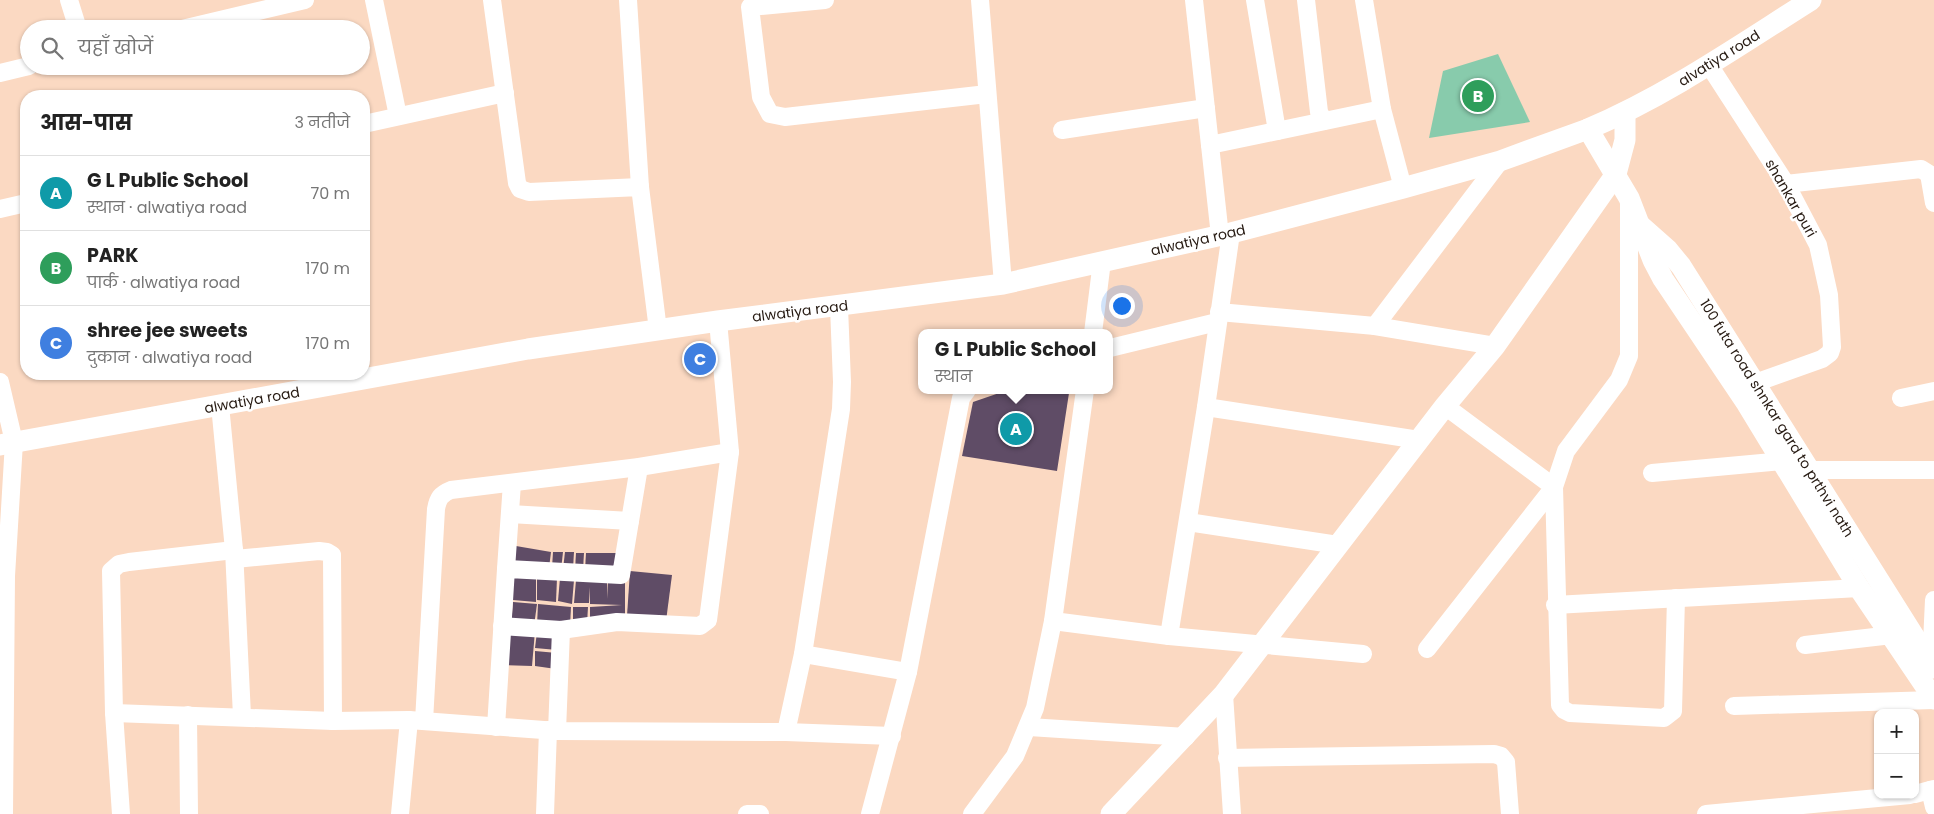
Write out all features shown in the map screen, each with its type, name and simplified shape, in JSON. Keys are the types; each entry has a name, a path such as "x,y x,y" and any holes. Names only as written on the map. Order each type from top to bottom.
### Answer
{"street":[{"path":"69,0 75,20"},
{"path":"214,20 272,4 305,0"},
{"path":"374,0 398,116"},
{"path":"492,0 515,175 520,189 529,192 640,187"},
{"path":"628,0 640,187 658,330"},
{"path":"825,0 750,4 761,98 770,114 785,117 987,94"},
{"path":"980,0 1003,284"},
{"path":"1169,636 1206,407 1218,317 1225,235 1210,145 1194,0"},
{"path":"1255,0 1277,131"},
{"path":"1306,0 1320,112 1324,121"},
{"path":"1364,0 1382,109 1403,188"},
{"name":"alvatiya road","path":"1588,129 1625,114 1709,65 1811,0"},
{"name":"shankar puri","path":"1709,65 1786,184 1818,245 1829,295 1832,347 1830,353 1822,359 1755,383"},
{"path":"0,73 20,68"},
{"path":"370,123 505,94"},
{"path":"1062,130 1206,108"},
{"path":"1210,145 1382,109"},
{"path":"1111,814 1186,737 1224,694 1445,406 1495,346 1616,174 1626,140 1625,114"},
{"name":"alwatiya road","path":"370,378 528,349 1003,284 1225,235 1403,188 1500,161 1588,129"},
{"name":"100 futa road shnkar gard to prthvi nath","path":"1588,129 1616,174 1641,226 1667,249 1681,266 1933,666"},
{"path":"1375,326 1500,161"},
{"path":"1786,184 1921,170 1929,174 1934,203"},
{"path":"1428,650 1554,487 1566,452 1619,380 1629,356 1629,198"},
{"path":"0,209 20,204"},
{"path":"1641,226 1653,260 1663,279 1747,404 1859,588 1934,700"},
{"path":"1093,329 1102,261"},
{"path":"786,732 803,654 840,409 842,382 838,307"},
{"path":"1113,347 1218,317 1375,326 1495,346"},
{"path":"502,626 561,630 617,622 700,626 708,620 730,452 718,322"},
{"name":"alwatiya road","path":"7,444 358,380"},
{"path":"0,382 7,444 2,761 4,814"},
{"path":"1901,398 1934,391"},
{"path":"870,814 908,672 961,398 964,394"},
{"path":"972,814 1015,756 1035,708 1053,621 1083,394"},
{"path":"220,405 235,555 242,716"},
{"path":"1445,406 1554,487"},
{"path":"1206,407 1419,440"},
{"path":"400,814 417,721 438,500 443,493 451,490 638,467 730,452"},
{"path":"1652,474 1782,461"},
{"path":"506,569 621,575 638,467"},
{"path":"1809,470 1934,470"},
{"path":"496,727 512,483"},
{"path":"1554,487 1555,605 1560,705 1564,710 1570,713 1664,718 1673,711 1676,598"},
{"path":"510,514 630,521"},
{"path":"1188,522 1338,545"},
{"path":"121,814 114,713 111,571 119,564 319,551 332,555 333,721"},
{"path":"1555,605 1859,588"},
{"path":"1933,666 1934,600"},
{"path":"1053,621 1169,636 1263,643 1363,654"},
{"path":"545,814 561,630"},
{"path":"1805,645 1892,635"},
{"path":"803,654 908,672"},
{"path":"1224,694 1232,814"},
{"path":"1734,706 1934,700"},
{"path":"114,713 242,716 333,721 417,721 553,730 786,732 892,736"},
{"path":"188,715 189,814"},
{"path":"1028,727 1186,737"},
{"path":"1227,758 1494,754 1501,756 1506,762 1510,814"},
{"path":"1926,791 1934,807"},
{"path":"1706,814 1874,798"},
{"path":"747,814 760,814"}],"green space":[{"path":"1498,54 1530,122 1429,138 1443,71"}],"building":[{"path":"996,394 1069,394 1057,471 962,456 973,402"},
{"path":"516,546 551,552 549,568 513,568"},
{"path":"553,552 563,552 561,570 552,568"},
{"path":"565,552 574,552 573,569 563,569"},
{"path":"576,553 584,553 583,570 575,570"},
{"path":"586,553 619,553 619,572 585,570"},
{"path":"630,571 672,575 666,621 627,616"},
{"path":"513,576 536,577 536,602 513,600"},
{"path":"537,576 557,578 556,602 537,600"},
{"path":"560,578 574,580 572,604 558,601"},
{"path":"576,580 607,580 607,599 608,580 625,581 625,621 590,623 590,607 622,605 590,604 590,587 589,603 574,603"},
{"path":"513,602 537,604 534,626 511,625"},
{"path":"538,604 571,607 570,626 537,625"},
{"path":"573,607 588,607 587,624 573,626"},
{"path":"507,630 535,631 532,666 504,665"},
{"path":"537,632 558,632 557,650 535,648"},
{"path":"535,651 557,653 556,669 535,666"}],"place":[{"name":"PARK","path":"1478,96"},
{"name":"shree jee sweets","path":"700,359"},
{"name":"G L Public School","path":"1016,429"}]}
